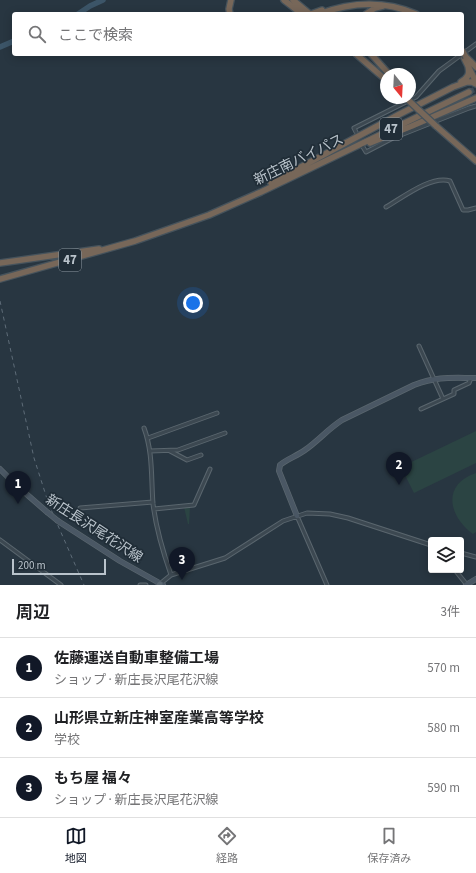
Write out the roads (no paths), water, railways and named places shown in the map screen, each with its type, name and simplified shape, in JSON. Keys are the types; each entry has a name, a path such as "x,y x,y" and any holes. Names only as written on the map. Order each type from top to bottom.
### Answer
{"highway":[{"path":"226,0 226,12"},
{"path":"230,12 231,0"},
{"path":"284,0 301,11"},
{"path":"293,0 301,11"},
{"path":"316,12 352,2 373,0 399,6 412,12"},
{"path":"381,0 416,12"},
{"path":"325,12 342,6 361,3 399,6"},
{"path":"368,12 378,7 399,6"},
{"path":"357,56 380,75"},
{"path":"374,56 384,68"},
{"path":"464,56 475,78"},
{"path":"464,56 476,67"},
{"path":"464,56 475,78"},
{"path":"243,199 398,114 452,87 467,78 469,72 468,66"},
{"path":"452,87 467,82 472,82 475,78"},
{"name":"新庄南バイパス","path":"135,240 243,199 469,92"},
{"path":"468,100 476,93"},
{"path":"243,199 295,178 356,149 412,126 468,100 476,98"},
{"path":"416,102 437,125"},
{"path":"413,104 476,161"},
{"name":"47","path":"0,263 94,249 135,240"},
{"name":"47","path":"2,278 135,240"}],"street":[{"path":"464,53 476,44"},
{"path":"356,132 354,128 416,97 439,71 460,56"},
{"path":"363,147 366,152 405,133 476,106"},
{"path":"386,207 431,181 445,180 450,181 463,210 476,208"},
{"path":"419,346 443,399"},
{"path":"327,585 279,471 280,465 304,451 342,420 414,385 426,380 441,377 474,378"},
{"path":"422,409 454,394 454,390 469,383 474,378"},
{"path":"148,438 217,413"},
{"path":"144,428 148,438 150,451 154,509 164,555 171,576"},
{"path":"150,451 178,450 225,433"},
{"path":"170,451 186,460 201,455"},
{"name":"新庄長沢尾花沢線","path":"0,469 16,485 58,521 102,550 161,585"},
{"path":"154,509 194,505 210,469"},
{"path":"80,508 153,502"},
{"path":"161,585 171,576 225,558 283,521 307,513 330,514 348,518 428,544"},
{"path":"0,540 61,585"},
{"path":"464,554 476,557"},
{"path":"457,573 466,585 476,579"},
{"path":"140,585 146,585"}],"waterway":[{"path":"81,12 103,0"},
{"path":"0,47 12,42"}],"tunnel":[{"path":"469,92 476,89"}],"railway":[{"path":"0,301 34,458 49,505 84,585"}],"place":[{"name":"山形県立新庄神室産業高等学校","path":"399,485"},
{"name":"佐藤運送自動車整備工場","path":"18,504"},
{"name":"もち屋 福々","path":"182,580"}]}
